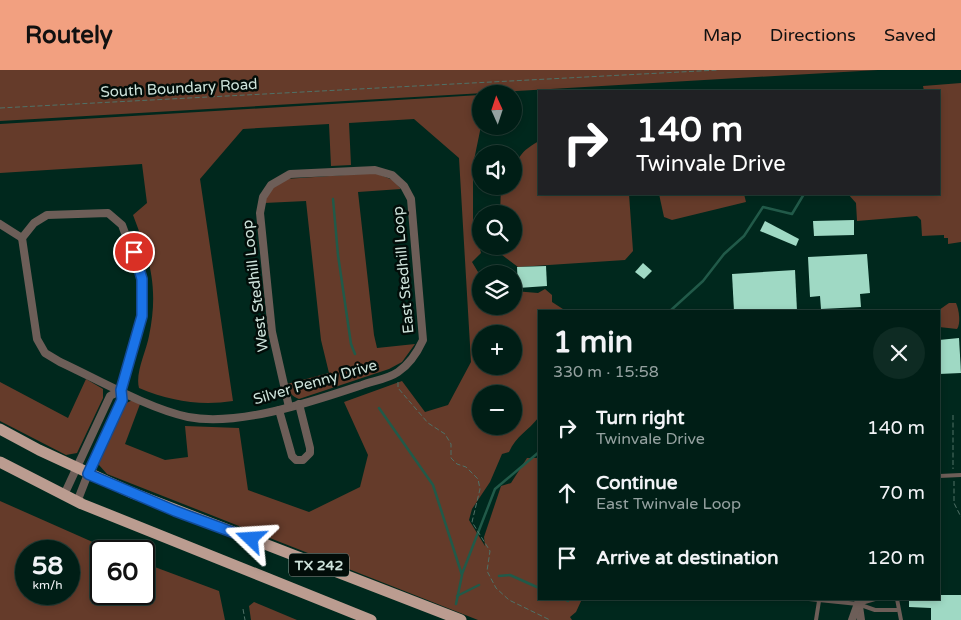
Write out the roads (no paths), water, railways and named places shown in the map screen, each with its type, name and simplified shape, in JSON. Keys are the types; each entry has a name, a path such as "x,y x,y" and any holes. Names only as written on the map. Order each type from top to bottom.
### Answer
{"main road":[{"name":"TX 242","path":"0,429 88,474 181,513 461,620"},
{"name":"TX 242","path":"0,462 77,502 371,620"}],"street":[{"name":"East Stedhill Loop","path":"290,174 375,170 392,175 404,186 410,199 423,340 414,359 397,373"},
{"name":"West Stedhill Loop","path":"289,407 272,332 260,213 263,197 271,185 290,174"},
{"path":"0,224 22,238 34,223 47,215 108,213 122,224 142,279 142,316 121,390 122,400 77,502"},
{"name":"Silver Penny Drive","path":"22,238 37,339 45,352 60,362 161,408 191,417 242,416 279,410 397,373"},
{"path":"64,495 110,396 121,390"},
{"path":"279,410 292,456 296,460 303,460 310,453 310,448 299,404"},
{"path":"852,620 858,601"},
{"path":"858,601 861,620"}],"lane":[{"path":"940,476 961,474"},
{"path":"814,600 858,601 875,610 897,610"},
{"path":"897,600 897,610 901,620"},
{"path":"816,620 819,601"}],"waterway":[{"path":"671,310 703,281 724,254 744,236 763,207 792,214 803,195"},
{"path":"333,199 338,255 351,344 355,354"},
{"path":"379,408 433,485 462,575 456,604"},
{"path":"462,574 495,489 538,453"},
{"path":"499,576 510,575 538,588"},
{"path":"457,596 479,585"}]}
